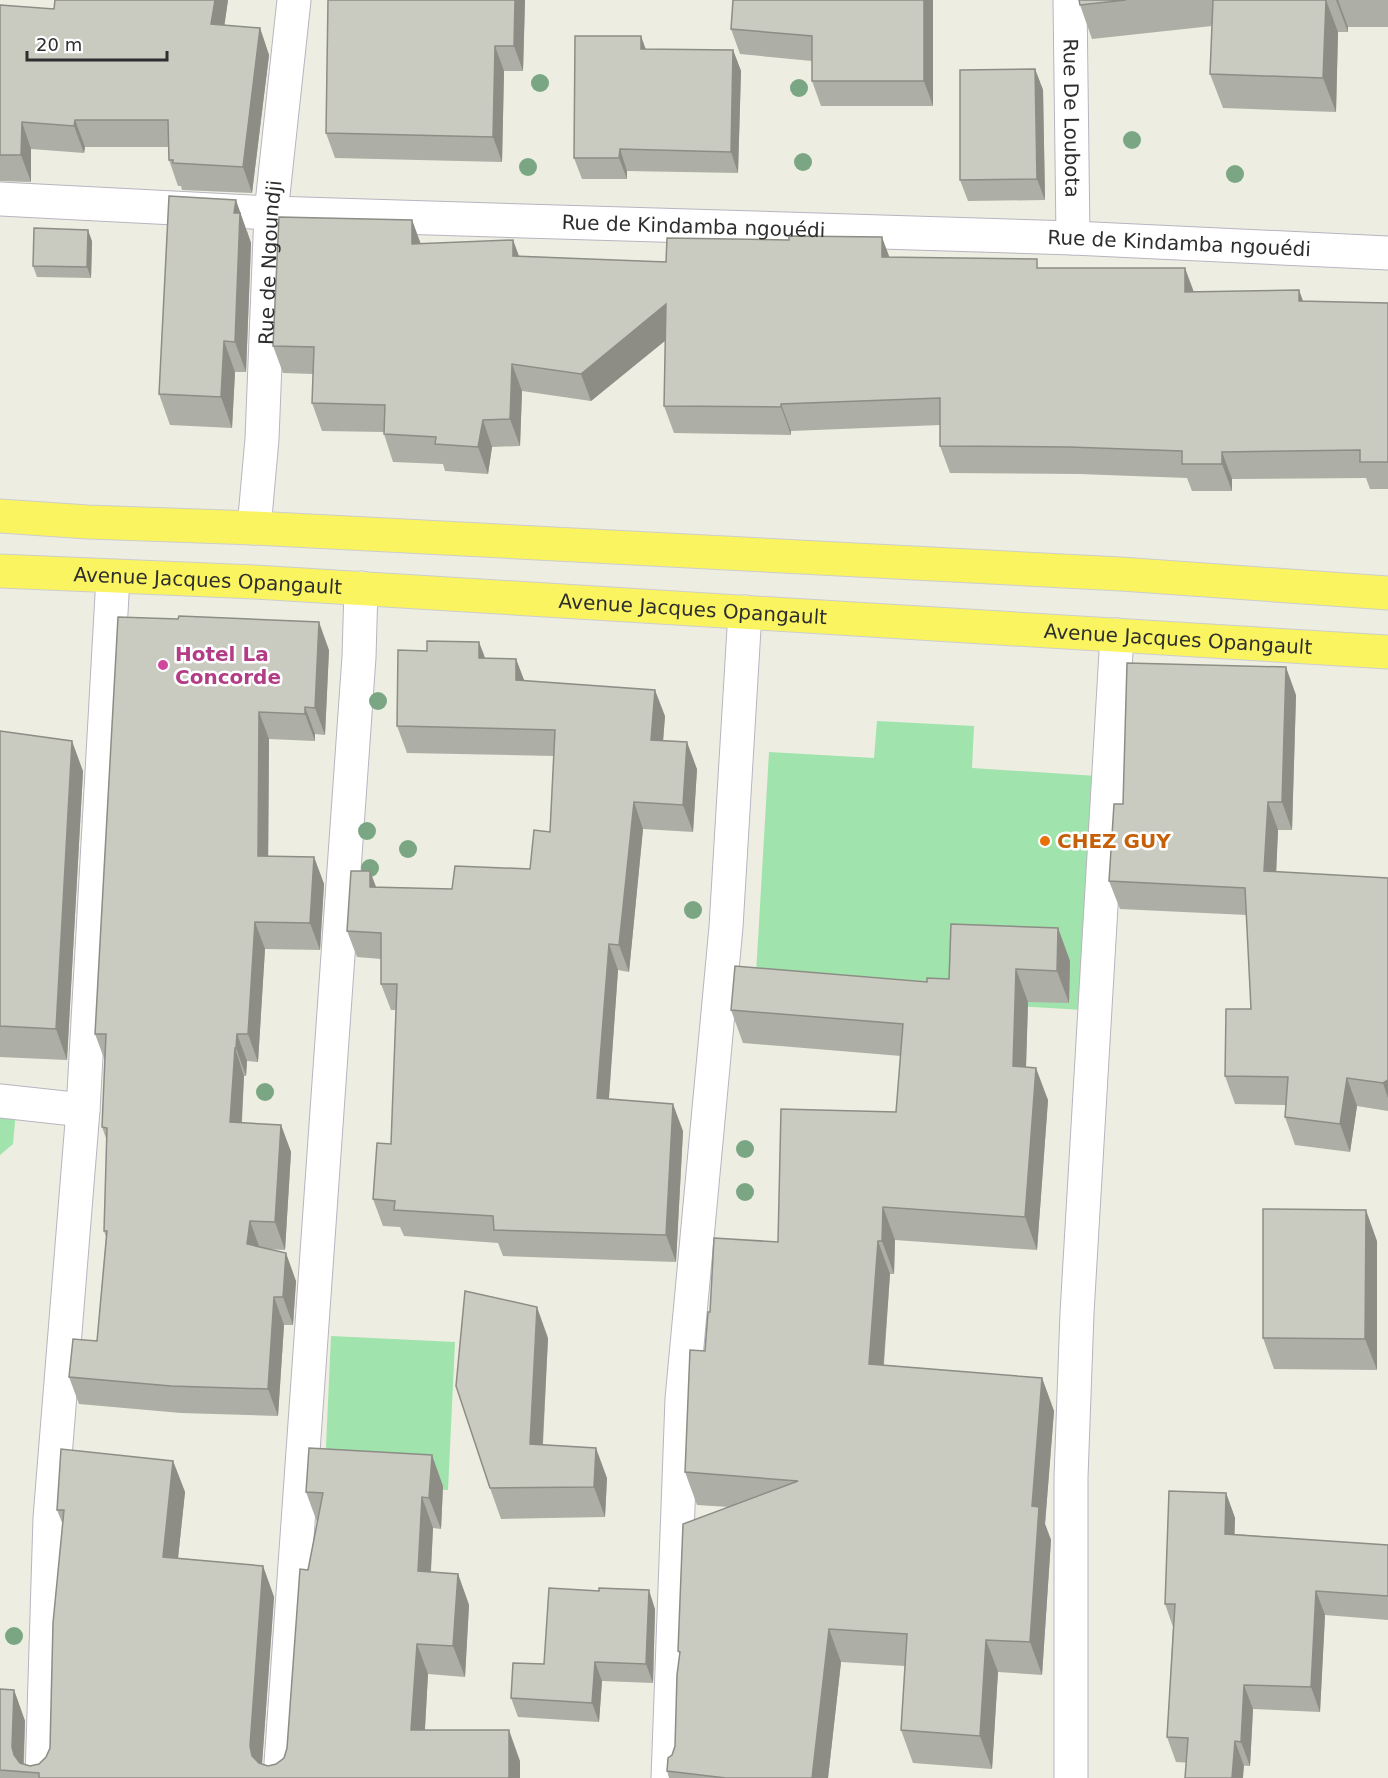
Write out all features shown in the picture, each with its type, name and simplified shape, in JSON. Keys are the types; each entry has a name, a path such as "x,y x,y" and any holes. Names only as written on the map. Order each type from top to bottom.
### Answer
{"highway":[{"path":"0,516 1120,574 1388,593"},
{"name":"Avenue Jacques Opangault","path":"0,571 361,588 1388,652"}],"street":[{"name":"Rue de Ngoundji","path":"254,528 262,439 271,213 294,0"},
{"name":"Rue De Loubota","path":"1070,0 1073,238"},
{"name":"Rue de Kindamba ngouédi","path":"0,199 271,213 1073,238 1388,253"},
{"path":"42,1778 50,1518 82,1110 113,577"},
{"path":"280,1778 358,669 361,588"},
{"path":"668,1778 682,1399 726,927 745,612"},
{"path":"1071,1778 1071,1477 1077,1313 1118,635"},
{"path":"0,1101 82,1110"}],"green space":[{"path":"877,721 974,726 972,768 1097,776 1083,1010 755,991 769,752 874,758"},
{"path":"0,1110 16,1111 13,1144 0,1155"},
{"path":"331,1336 455,1342 448,1490 358,1485 325,1468"}],"building":[{"path":"55,0 215,0 211,24 260,28 243,167 173,163 173,160 169,160 168,120 75,120 74,126 22,122 21,155 0,155 0,5 54,9"},
{"path":"328,0 515,0 514,46 495,46 493,137 326,133"},
{"path":"733,0 924,0 924,81 812,81 812,36 731,29"},
{"path":"1079,0 1126,0 1080,5"},
{"path":"1213,0 1326,0 1323,78 1210,74"},
{"path":"575,36 641,36 641,49 733,50 731,152 620,149 619,158 574,158"},
{"path":"1035,69 1037,179 960,180 960,70"},
{"path":"169,196 236,200 234,213 240,213 235,342 224,341 221,397 159,394"},
{"path":"279,217 412,220 412,244 513,240 513,256 666,262 667,238 789,240 789,236 882,237 882,257 1037,259 1037,268 1185,268 1185,292 1299,290 1299,301 1388,303 1388,462 1360,462 1360,450 1222,452 1222,464 1182,464 1182,451 940,446 940,398 781,404 781,407 664,406 666,304 581,374 512,364 510,419 483,420 478,447 435,444 436,437 384,434 385,405 312,403 314,347 273,346"},
{"path":"34,228 88,230 87,267 33,266"},
{"path":"179,616 319,622 315,708 305,707 305,714 259,712 258,856 314,857 310,923 255,922 248,1034 237,1034 230,1122 281,1125 275,1222 250,1221 247,1244 286,1253 283,1297 274,1297 268,1389 171,1386 69,1377 73,1339 97,1341 107,1231 104,1231 107,1128 102,1127 106,1034 95,1034 118,617 178,619"},
{"path":"427,641 479,642 479,658 516,659 516,680 655,690 651,740 687,742 683,805 634,802 619,945 609,944 597,1098 673,1104 666,1235 494,1230 493,1216 394,1210 395,1201 373,1199 377,1143 391,1144 397,984 381,984 381,933 347,931 351,871 370,871 370,887 452,889 455,866 530,869 534,830 550,832 555,730 397,726 398,650 427,651"},
{"path":"1127,663 1286,667 1282,802 1268,802 1264,871 1388,878 1388,1080 1383,1083 1347,1078 1340,1124 1285,1117 1288,1077 1225,1076 1226,1009 1251,1009 1245,888 1109,881 1114,804 1123,804"},
{"path":"0,731 72,741 56,1029 0,1026"},
{"path":"951,924 1058,928 1057,971 1016,969 1013,1066 1036,1068 1025,1217 883,1207 882,1241 878,1241 869,1364 1042,1378 1032,1506 1039,1507 1030,1642 986,1640 980,1736 901,1730 907,1634 829,1629 812,1778 726,1778 667,1771 668,1758 672,1755 675,1746 683,1524 798,1481 685,1472 690,1350 705,1351 708,1312 710,1312 714,1238 778,1242 781,1109 896,1112 903,1024 731,1010 735,966 927,982 927,978 949,979"},
{"path":"1263,1209 1366,1210 1365,1339 1263,1338"},
{"path":"465,1291 537,1307 530,1444 596,1448 594,1487 490,1488 456,1386"},
{"path":"309,1448 432,1455 429,1498 422,1497 418,1571 458,1574 453,1646 417,1644 411,1730 509,1730 509,1778 39,1778 39,1773 0,1770 0,1689 14,1690 12,1747 20,1763 30,1766 39,1764 46,1757 50,1748 53,1623 64,1510 57,1510 61,1449 173,1461 163,1557 263,1566 250,1746 252,1756 259,1763 268,1766 284,1758 287,1748 300,1569 308,1570 323,1493 306,1492"},
{"path":"1169,1491 1226,1493 1225,1534 1388,1545 1388,1596 1316,1591 1311,1687 1244,1685 1241,1742 1235,1741 1232,1778 1185,1778 1188,1738 1167,1737 1175,1604 1165,1604"},
{"path":"549,1588 599,1591 599,1588 649,1590 646,1664 595,1662 592,1703 511,1698 513,1663 544,1664"}],"place":[{"name":"Hotel La Concorde","path":"163,665"},
{"name":"CHEZ GUY","path":"1045,841"}]}
